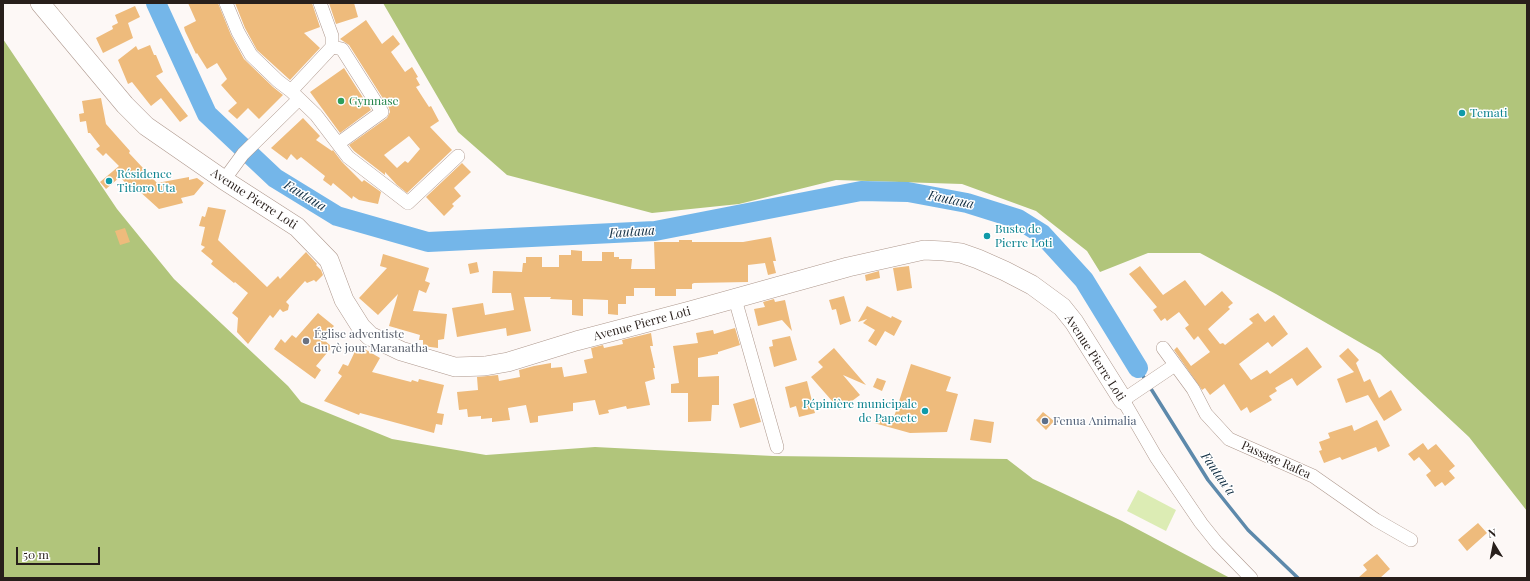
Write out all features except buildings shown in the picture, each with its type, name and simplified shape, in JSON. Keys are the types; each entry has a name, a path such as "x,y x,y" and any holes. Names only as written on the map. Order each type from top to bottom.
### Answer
{"main road":[{"name":"Avenue Pierre Loti","path":"40,3 125,105 146,126 224,180 297,227 312,241 329,260 337,285 349,310 361,327 370,336 401,351 455,367 485,366 508,362 576,341 735,299 848,267 924,250 944,251 960,253 978,259 1012,275 1032,285 1062,307 1074,322 1108,376 1130,395"}],"street":[{"path":"226,3 238,32 251,55 278,82 295,95 316,115 339,143 348,157 408,203 458,156"},
{"path":"224,180 243,154 270,129 332,47 332,36 320,3"},
{"path":"332,47 342,49 382,112 339,143"},
{"path":"735,299 777,447"},
{"name":"Passage Rafea","path":"1163,348 1193,389 1206,414 1230,439 1313,476 1365,512 1411,540"},
{"path":"1130,395 1175,366"},
{"name":"Avenue Pierre Loti","path":"1130,395 1156,457 1201,523 1217,543 1251,578"}],"green space":[{"path":"383,3 1527,3 1527,511 1469,437 1380,354 1276,294 1200,253 1148,253 1100,272 1087,251 1036,211 962,184 836,180 739,204 652,213 507,175 458,132"},
{"path":"3,39 117,209 174,279 288,386 301,402 392,439 486,455 595,447 773,456 1007,459 1033,479 1122,521 1230,578 3,578"},
{"path":"1138,490 1176,510 1166,531 1127,511"}],"waterway":[{"name":"Fautaua","path":"156,3 207,114 275,178 337,216 428,242 655,231 861,191 908,192 967,203 1018,219 1042,234 1084,280 1138,368"},
{"name":"Fautau’a","path":"1138,368 1208,480 1248,530 1298,578"}],"place":[{"name":"Gymnase","path":"341,101"},
{"name":"Temati","path":"1462,113"},
{"name":"Résidence Titioro Uta","path":"109,181"},
{"name":"Buste de Pierre Loti","path":"987,236"},
{"name":"Église adventiste du 7è jour Maranatha","path":"306,341"},
{"name":"Pépinière municipale de Papeete","path":"925,411"},
{"name":"Fenua Animalia","path":"1045,421"}]}
